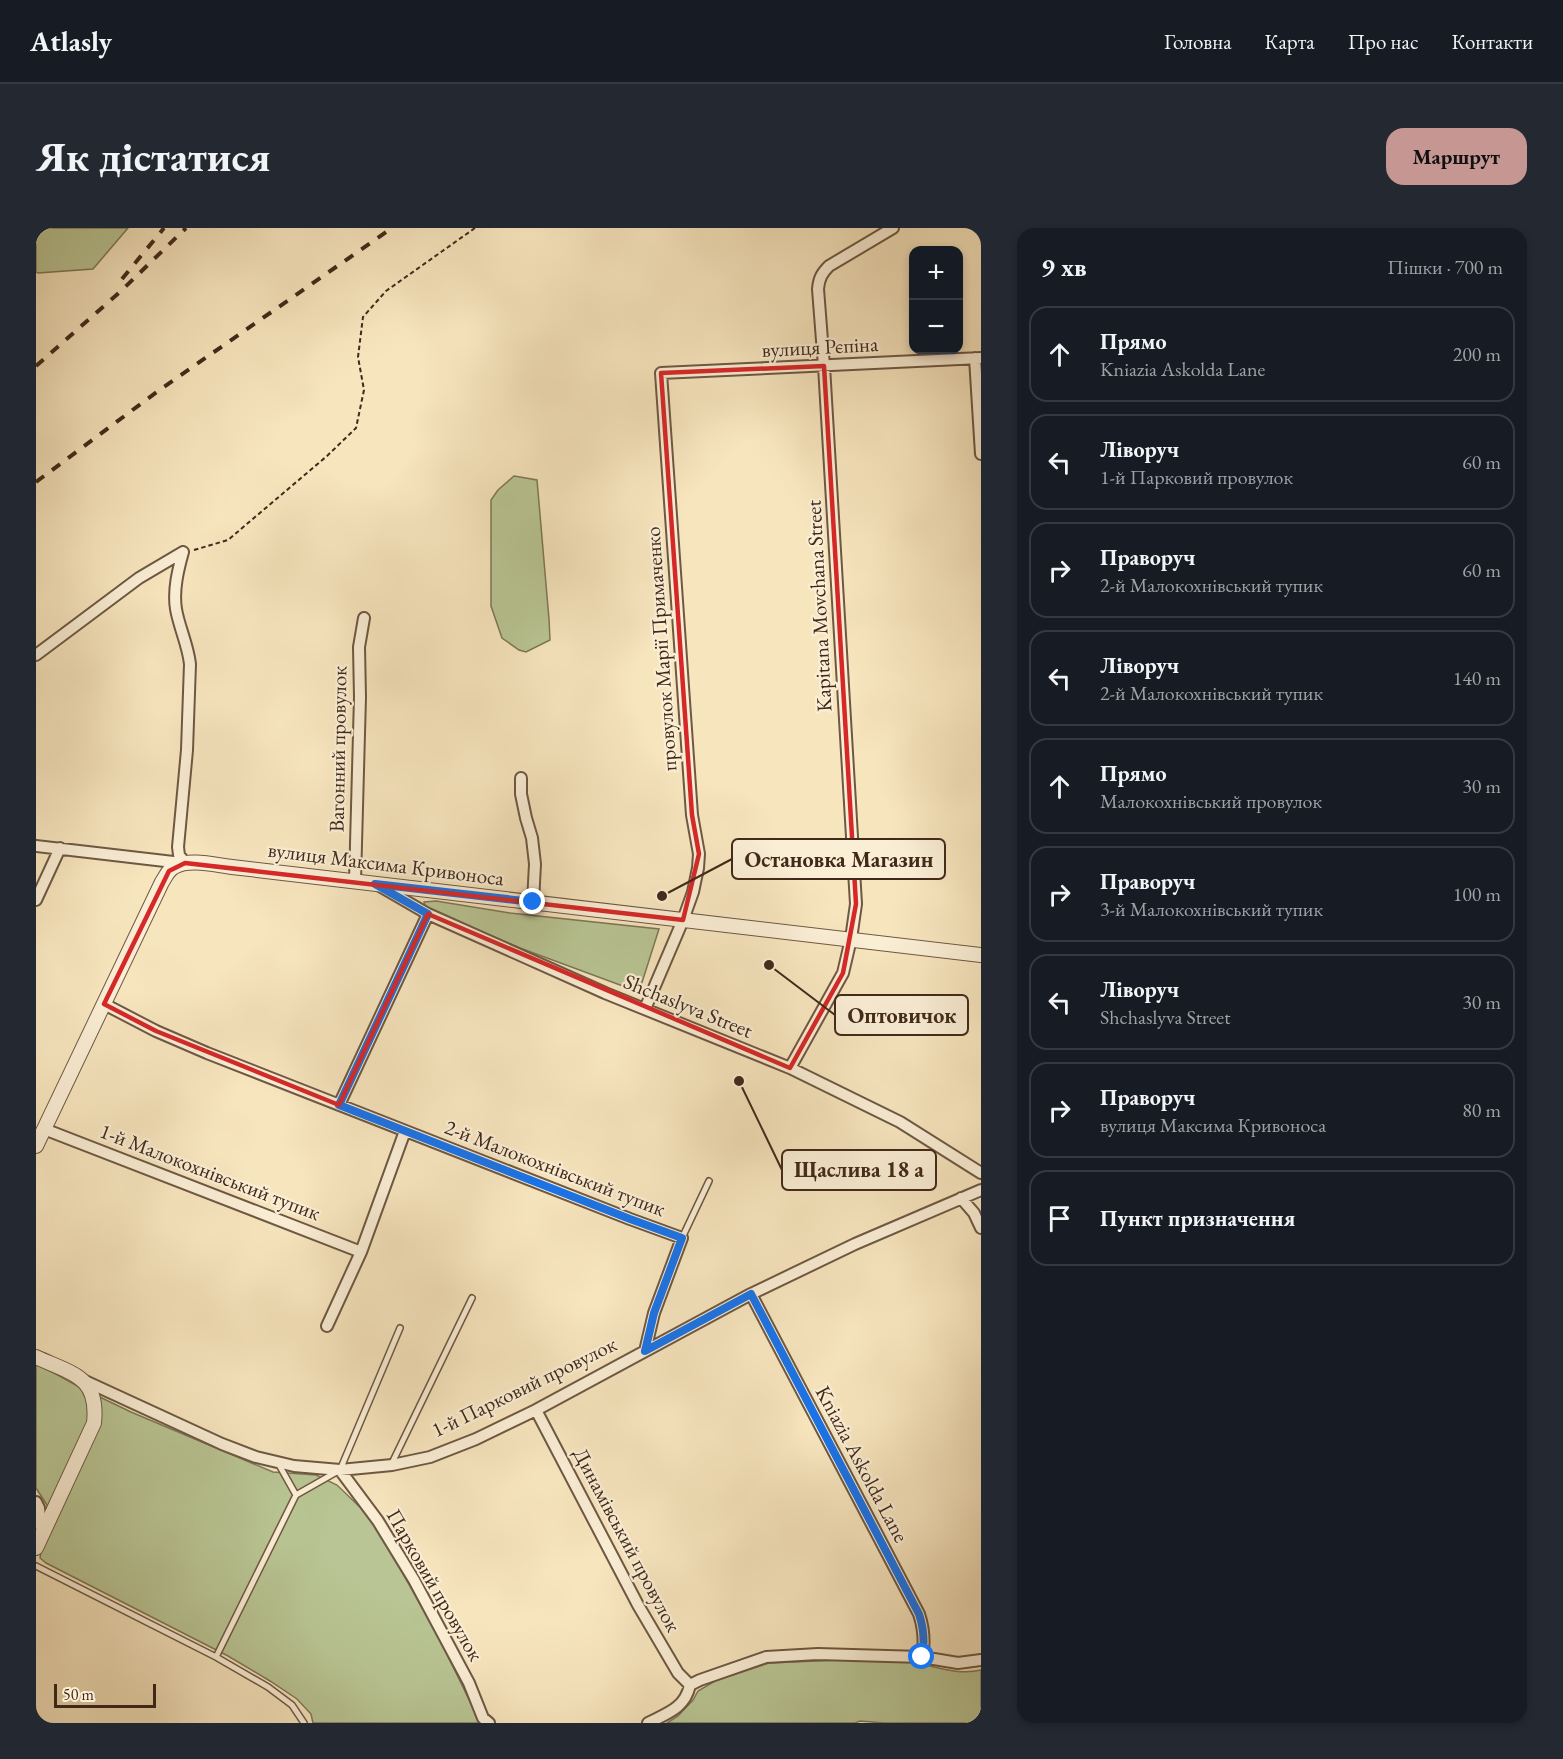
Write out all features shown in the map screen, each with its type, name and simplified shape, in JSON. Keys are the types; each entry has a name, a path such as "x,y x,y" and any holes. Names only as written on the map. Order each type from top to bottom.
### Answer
{"street":[{"name":"Kapitana Movchana Street","path":"790,1068 843,973 856,904 819,280 830,266 892,228"},
{"path":"978,358 981,454"},
{"name":"вулиця Рєпіна","path":"661,374 978,358"},
{"name":"провулок Марії Примаченко","path":"645,1009 693,892 699,854 692,815 661,374"},
{"path":"36,655 140,578 183,552"},
{"path":"36,1146 169,871 185,863 179,855 178,847 187,750 190,664 189,652 176,611 175,597 183,552"},
{"name":"Вагонний провулок","path":"355,881 360,697 359,647 364,618"},
{"path":"521,778 521,794 532,838 535,864 533,902"},
{"name":"вулиця Максима Кривоноса","path":"36,846 981,955"},
{"path":"36,900 60,848"},
{"name":"Shchaslyva Street","path":"375,884 428,914 605,993 790,1068 900,1122 981,1173"},
{"path":"339,1105 428,914"},
{"name":"2-й Малокохнівський тупик","path":"104,1004 156,1031 405,1131 682,1238 654,1313 645,1351"},
{"name":"1-й Малокохнівський тупик","path":"44,1129 362,1252"},
{"path":"327,1326 362,1252 405,1131"},
{"name":"1-й Парковий провулок","path":"36,1357 222,1444 256,1457 294,1466 340,1470 392,1465 430,1457 476,1439 536,1410 751,1294 855,1244 981,1190"},
{"path":"961,1198 974,1213 981,1228"},
{"name":"Kniazia Askolda Lane","path":"751,1294 919,1614 925,1644 922,1657"},
{"path":"39,1542 94,1423 96,1411 94,1399 91,1389 83,1380"},
{"name":"Динамівський провулок","path":"536,1410 638,1605 678,1673 690,1685"},
{"name":"Парковий провулок","path":"340,1470 378,1521 414,1580 469,1683 483,1718 489,1723"},
{"path":"36,1502 39,1508 39,1542"},
{"path":"648,1723 683,1703 690,1685 766,1657 818,1654 922,1657 958,1663 981,1660"}],"lane":[{"path":"682,1238 709,1181"},
{"path":"392,1465 472,1298"},
{"path":"216,1657 296,1495 340,1470 400,1328"},
{"path":"277,1462 296,1495"},
{"path":"36,1566 216,1657 268,1687 292,1704 304,1723"}],"path":[{"path":"183,552 228,540 327,456 356,428 364,390 358,357 363,317 386,291 475,228"}],"highlighted area":[{"path":"824,366 856,904 843,973 790,1068 428,914 339,1105 156,1031 104,1004 169,871 185,863 683,920 699,854 692,815 661,373"}],"green space":[{"path":"36,228 128,228 93,269 38,273 36,272"},
{"path":"514,476 537,480 549,619 550,640 526,652 502,638 491,606 491,500 498,490"},
{"path":"436,901 510,913 659,929 639,992 520,948 425,907 424,902"},
{"path":"36,1363 131,1412 273,1472 316,1475 337,1485 367,1514 387,1545 441,1642 482,1723 313,1723 311,1714 297,1699 270,1681 228,1656 46,1563 40,1558 49,1534 47,1505 36,1488"},
{"path":"894,1660 963,1672 981,1670 981,1723 860,1721 855,1723 667,1723 678,1716 698,1691 715,1681 769,1663"}],"railway":[{"path":"122,279 164,228"},
{"path":"36,366 121,291 186,228"},
{"path":"36,482 158,391 392,228"}],"place":[{"name":"Остановка Магазин","path":"662,896"},
{"name":"Оптовичок","path":"769,965"},
{"name":"Щаслива 18 а","path":"739,1081"}],"route":[{"path":"533,902 375,884 428,914 339,1105 682,1238 654,1313 645,1351 751,1294 919,1614 925,1644 922,1657"}]}
